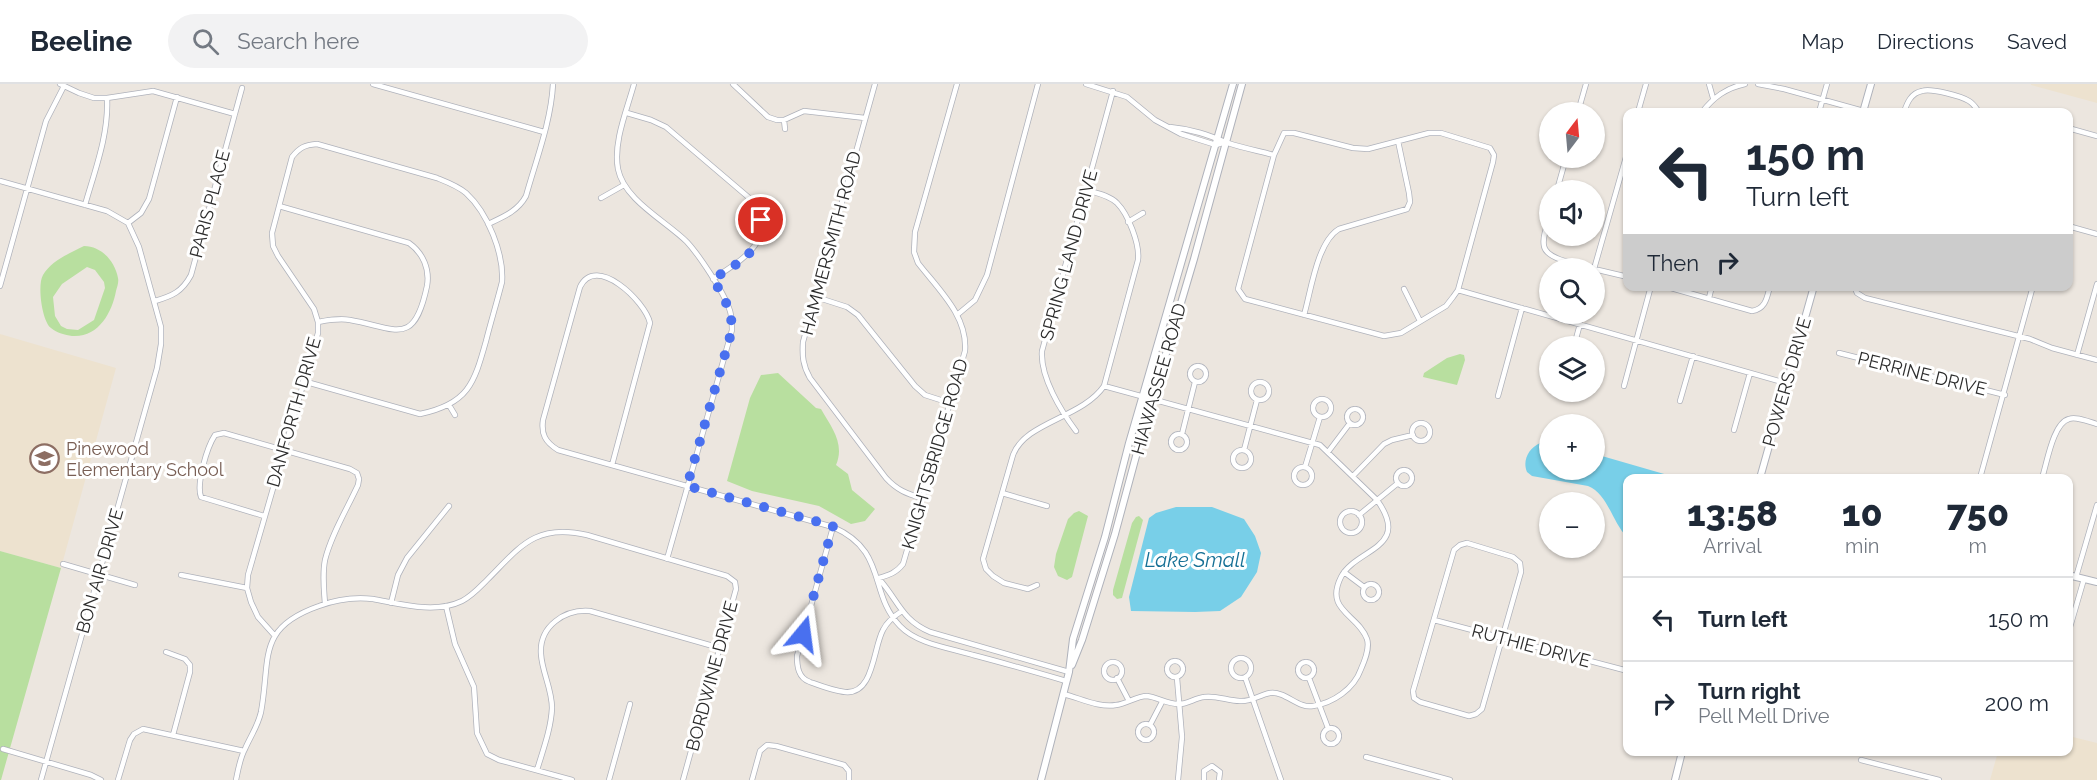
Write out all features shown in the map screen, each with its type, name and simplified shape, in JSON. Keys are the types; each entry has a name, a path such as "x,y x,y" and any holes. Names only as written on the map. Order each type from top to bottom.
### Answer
{"street":[{"path":"373,84 544,132"},
{"path":"303,381 420,414 449,405 464,394 476,376 502,282 502,259 488,224 522,205 544,132 553,84"},
{"path":"236,780 244,751 254,732 260,713 269,651 274,636 294,616 325,604 346,600 370,599 420,607 446,606 462,601 474,594 528,541 553,531 571,532 667,559 732,330 732,319 729,306 688,243 632,195 624,184 617,156 634,84"},
{"path":"733,84 768,117 777,120 784,120 804,111 865,118"},
{"name":"HAMMERSMITH ROAD","path":"875,84 803,342 802,355 805,369 886,478 894,487 922,498"},
{"name":"KNIGHTSBRIDGE ROAD","path":"879,578 891,575 903,564 965,351 964,330 957,315 918,263 914,252 914,242 957,84"},
{"path":"957,315 975,300 987,275 1038,84"},
{"path":"1086,84 1127,97 1155,120 1181,134 1216,145 1226,142"},
{"name":"HIAWASSEE ROAD","path":"1069,672 1073,639 1105,537 1233,84"},
{"name":"HIAWASSEE ROAD","path":"1041,780 1066,681 1082,640 1113,544 1242,84"},
{"path":"1581,102 1586,84"},
{"path":"1639,108 1646,84"},
{"path":"1709,84 1713,98"},
{"path":"1705,108 1713,98 1731,87 1745,84"},
{"path":"1758,84 1768,84 1850,108"},
{"path":"1820,108 1827,84"},
{"path":"1865,108 1871,84"},
{"path":"0,286 46,121 62,85 94,98 153,91 235,114"},
{"name":"PARIS PLACE","path":"155,301 176,295 191,275 242,88"},
{"path":"1905,108 1914,95 1930,90 1968,100 1976,108"},
{"name":"SPRING LAND DRIVE","path":"1076,431 1065,416 1044,371 1041,361 1042,351 1113,91"},
{"path":"0,182 107,211 128,223 141,213 149,199 177,97"},
{"path":"86,205 108,117 107,98"},
{"path":"627,113 666,127 754,202 759,210 761,231 754,250 746,258 713,279"},
{"path":"784,120 785,129"},
{"path":"1169,127 1184,128 1218,137 1226,142 1274,155"},
{"path":"2073,129 2097,136"},
{"path":"1284,133 1294,133 1353,148 1368,149 1418,134 1441,134 1483,144 1490,148 1494,155 1491,174 1458,290 1446,306 1401,333 1384,336 1245,299 1238,289 1274,155 1284,133"},
{"path":"1304,315 1323,248 1332,234 1340,229 1407,209 1410,202 1409,193 1398,141"},
{"name":"DANFORTH DRIVE","path":"247,588 264,516 318,333 318,322 314,309 273,246 272,233 292,156 299,148 317,144 437,178 466,193 488,224"},
{"path":"1597,258 1623,168"},
{"path":"601,198 624,184"},
{"path":"1037,585 1028,589 1004,583 986,569 983,559 1013,455 1021,440 1090,402 1104,386 1138,260 1138,243 1118,203 1108,196 1086,190"},
{"path":"279,206 409,243 422,257 429,274 416,319 411,326 403,330 393,330 339,318 318,322"},
{"path":"1128,222 1143,213"},
{"name":"BON AIR DRIVE","path":"41,780 157,368 161,344 161,327 155,301 139,247 128,223"},
{"path":"2073,227 2097,234"},
{"path":"1544,246 1547,253 1557,258"},
{"path":"1605,272 1623,276"},
{"path":"612,465 650,323 648,315 638,301 623,287 598,275 583,280 580,287 542,429 544,438 558,450 687,486 833,526 846,532 868,554 879,578 906,618 916,626 1069,672"},
{"path":"2077,355 2097,284"},
{"path":"1404,289 1420,321"},
{"path":"1458,290 1539,313"},
{"path":"1624,386 1650,291"},
{"path":"1683,291 1752,311 1765,303 1769,291"},
{"path":"1709,298 1711,291"},
{"name":"POWERS DRIVE","path":"1761,474 1813,291"},
{"path":"1856,291 1865,298 2020,337 2097,360"},
{"path":"1981,474 2032,291"},
{"path":"816,297 847,307 858,315 915,386 925,394 950,403"},
{"path":"1498,396 1522,308"},
{"path":"1577,336 1580,324 1786,383"},
{"name":"PERRINE DRIVE","path":"1839,353 2005,395"},
{"path":"1680,401 1693,356"},
{"path":"1734,430 1750,373"},
{"path":"1182,434 1196,382"},
{"path":"1262,382 1268,386 1269,393 1264,399 1257,400 1251,395 1251,388 1255,383 1262,382"},
{"path":"1063,694 1103,705 1117,705 1138,697 1148,696 1162,702 1179,705 1210,696 1241,701 1253,700 1270,693 1291,698 1310,707 1343,693 1354,684 1368,649 1367,639 1362,631 1342,610 1337,599 1337,587 1344,572 1373,552 1385,537 1387,521 1384,510 1377,500 1328,452 1313,442 1104,386"},
{"path":"1324,399 1330,403 1331,410 1327,416 1320,417 1314,412 1313,406 1317,400 1324,399"},
{"path":"1244,450 1257,400"},
{"path":"449,405 455,415"},
{"path":"1305,467 1320,417"},
{"path":"2043,474 2058,426 2068,418 2097,424"},
{"path":"1328,452 1350,423"},
{"path":"264,516 201,497 199,484 211,441 215,435 224,433 350,469 357,473 359,479 327,555 323,578 325,604"},
{"path":"1353,476 1384,444 1413,435"},
{"path":"1244,450 1249,455 1250,462 1246,467 1239,468 1234,464 1233,457 1237,451 1244,450"},
{"path":"1305,467 1311,472 1312,479 1308,484 1301,485 1295,481 1294,474 1299,468 1305,467"},
{"path":"1359,515 1398,483"},
{"path":"1002,493 1047,506"},
{"path":"2076,577 2097,505"},
{"path":"391,603 398,575 407,558 449,506"},
{"path":"1352,512 1359,515 1362,523 1358,531 1350,533 1343,530 1340,522 1344,514 1352,512"},
{"path":"833,526 797,656 800,675 806,681 846,693 856,692 868,678 882,632 892,617 902,611"},
{"path":"1462,544 1463,536"},
{"path":"1467,543 1513,557 1520,563 1521,572 1482,709 1469,716 1420,702 1414,698 1413,691 1454,550 1462,544 1467,543"},
{"name":"BORDWINE DRIVE","path":"667,559 727,576 735,582 736,589 683,780"},
{"path":"63,564 135,585"},
{"path":"1344,572 1364,587"},
{"path":"181,575 247,588 250,602 258,617 274,636"},
{"path":"2073,576 2097,582"},
{"path":"879,578 883,597 892,617 902,628 925,641 1066,681"},
{"path":"2073,617 2084,579"},
{"path":"446,606 454,644 474,687 477,734 487,754 499,760 572,780"},
{"path":"537,770 550,726 552,707 550,686 541,653 542,643 550,627 559,618 577,610 590,611 720,648"},
{"name":"RUTHIE DRIVE","path":"1434,620 1623,670"},
{"path":"165,652 185,659 190,665 173,735"},
{"path":"1238,659 1245,660 1250,665 1250,672 1245,677 1238,677 1232,672 1232,664 1238,659"},
{"path":"1245,677 1281,780"},
{"path":"1117,678 1129,701"},
{"path":"1177,678 1182,737 1178,780"},
{"path":"1309,678 1328,728"},
{"path":"1150,725 1162,702"},
{"path":"609,780 630,704"},
{"path":"118,780 134,734 142,729 244,751"},
{"path":"752,780 760,751 767,745 844,765 849,771 849,780"},
{"path":"3,749 101,780"},
{"path":"1675,780 1681,756"},
{"path":"1366,758 1450,780"},
{"path":"1861,760 1939,780"},
{"path":"1204,780 1204,771 1212,766 1220,772 1219,780"}],"shaded area":[{"path":"2097,84 2097,103 2031,85"},
{"name":"Pinewood Elementary School","path":"0,334 116,368 61,568 0,551"},
{"path":"2073,737 2097,743 2097,780 1990,780 1997,756 2073,756"}],"green space":[{"path":"84,246 96,249 110,260 118,281 111,308 102,322 89,333 72,336 56,331 48,324 43,311 40,287 46,270 61,258","holes":["87,267 95,270 104,282 105,288 94,320 78,330 61,326 55,316 53,297 62,284"]},
{"path":"1464,355 1465,360 1457,385 1423,377 1424,373 1447,358"},
{"path":"778,373 816,408 821,409 838,443 836,465 848,474 852,490 875,509 865,521 851,524 819,506 752,491 727,481 750,398 761,375"},
{"path":"1079,511 1088,516 1072,577 1067,580 1058,576 1054,567 1056,554 1068,519"},
{"path":"1139,516 1143,520 1122,598 1117,599 1113,595 1113,590 1132,523"},
{"path":"0,551 61,568 1,780 0,780"}],"water":[{"path":"1539,444 1539,477 1527,472 1525,463 1528,455"},
{"path":"1605,457 1664,474 1623,474 1623,532 1605,502 1605,492 1597,492 1588,486 1554,480 1605,480"},
{"name":"Lake Small","path":"1176,507 1212,507 1244,519 1255,536 1261,553 1257,572 1241,597 1220,611 1131,611 1129,597 1149,518 1156,513"}],"place":[{"name":"Pinewood Elementary School","path":"45,459"}],"route":[{"path":"761,220 761,231 754,250 746,258 713,279 729,306 732,330 687,486 833,526 803,634"}]}
